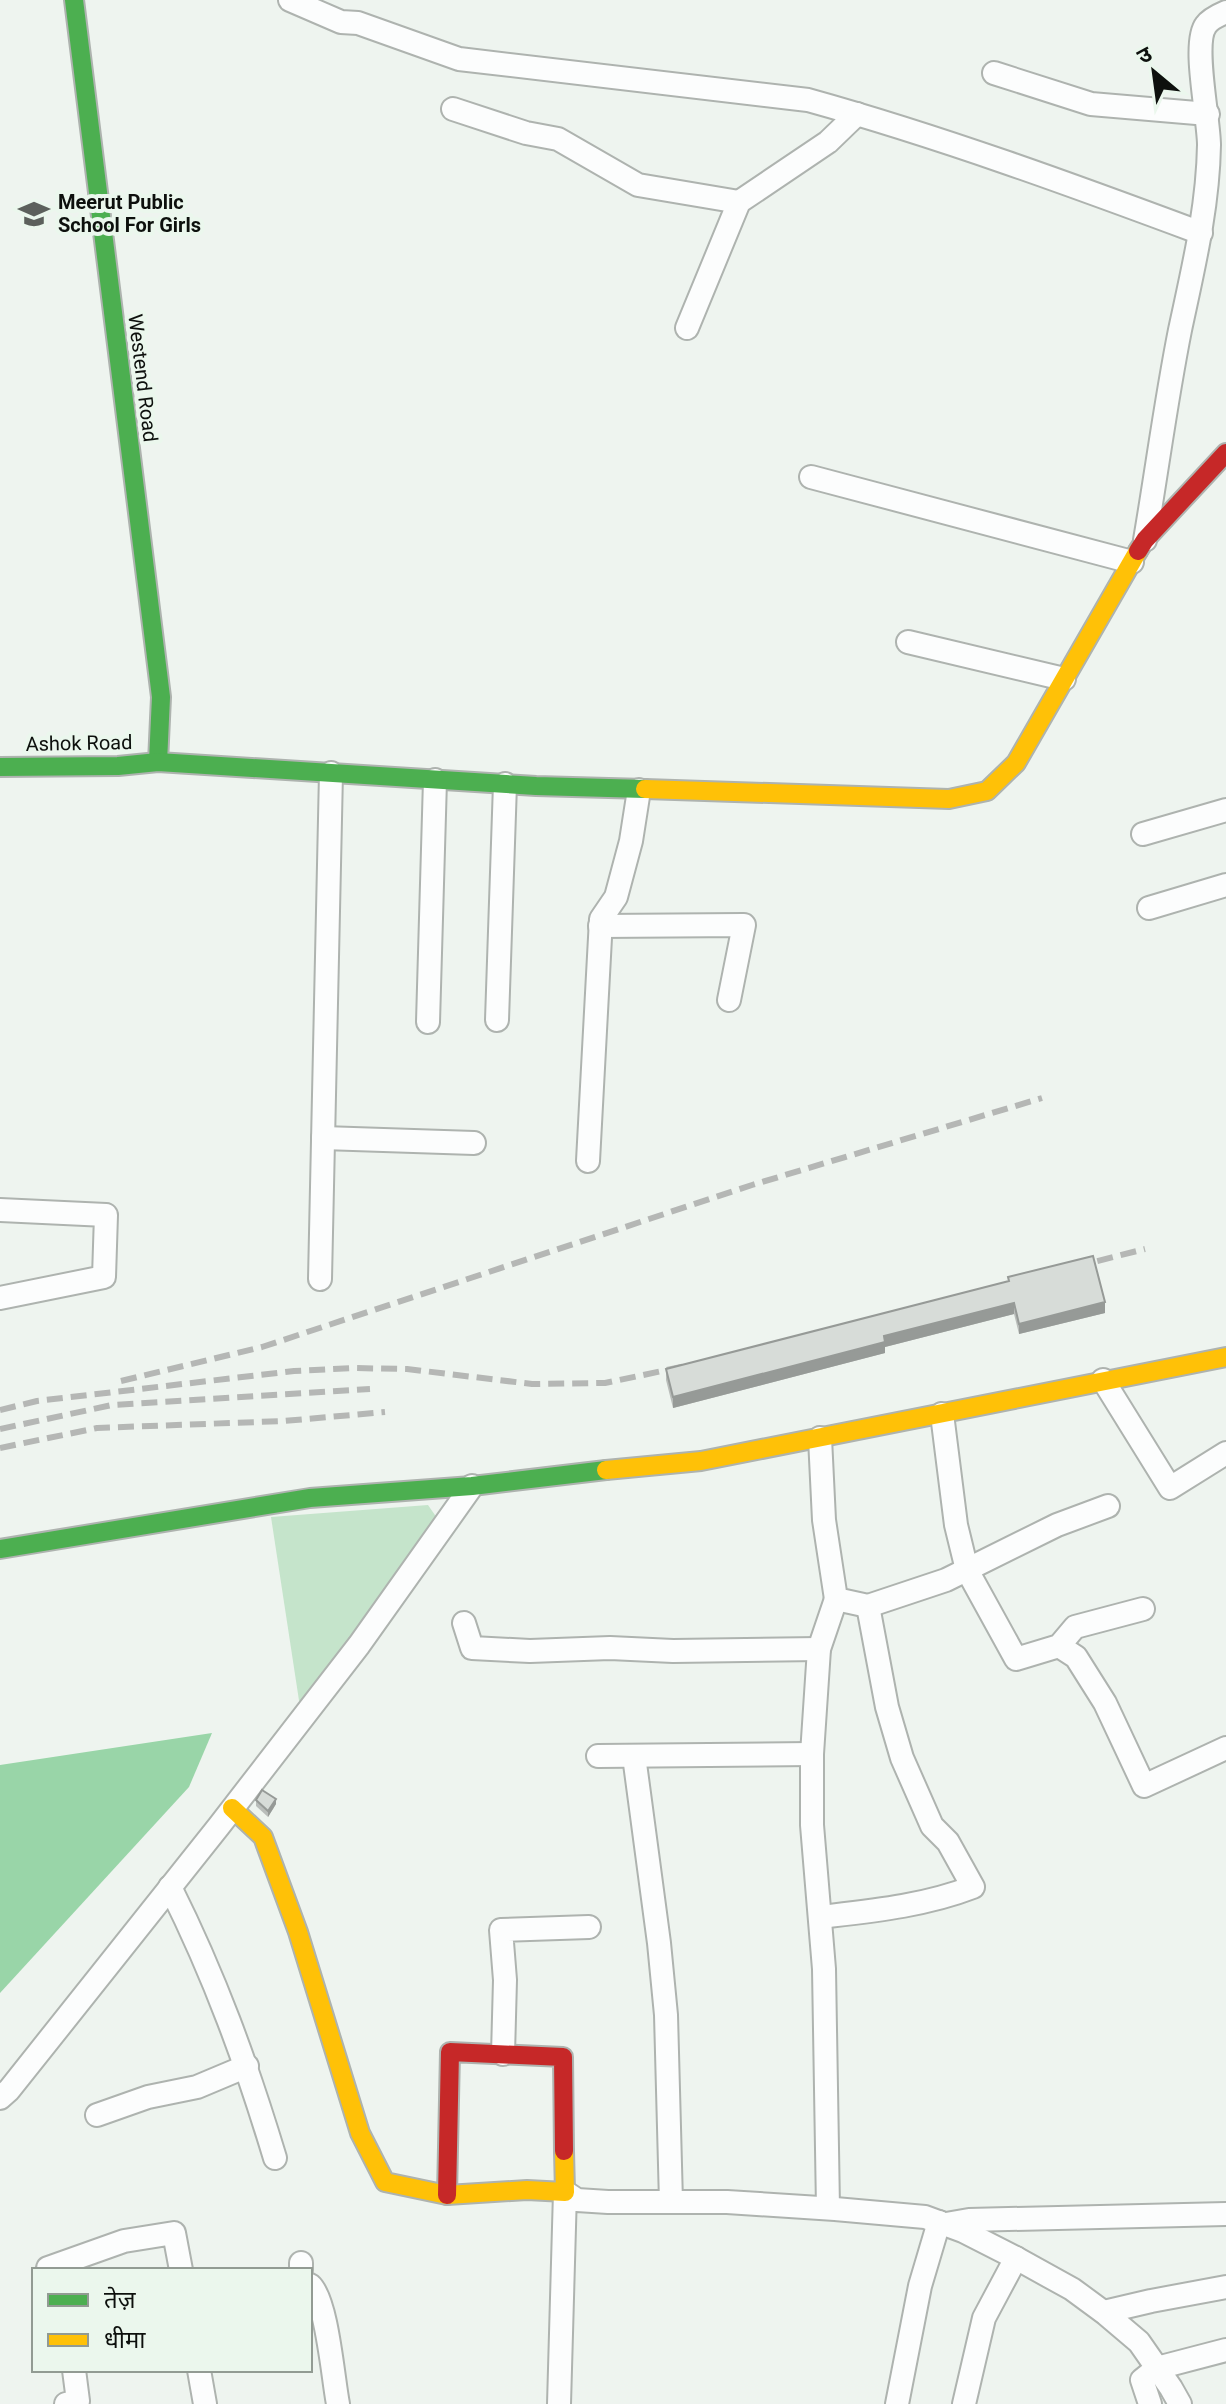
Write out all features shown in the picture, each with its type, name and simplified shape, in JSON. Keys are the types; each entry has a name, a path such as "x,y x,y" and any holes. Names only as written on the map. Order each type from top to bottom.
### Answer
{"street":[{"name":"Westend Road","path":"74,0 161,697 158,762"},
{"path":"290,0 341,22 358,23 459,59 808,100 1075,186 1201,233"},
{"path":"1145,540 1180,333 1201,233 1209,144 1200,58 1202,34 1206,24 1226,12"},
{"path":"994,73 1091,104 1208,114"},
{"path":"453,109 526,133 558,139 638,185 739,202"},
{"path":"687,328 739,202 828,142 857,114"},
{"name":"Ashok Road","path":"0,767 118,766 158,762 505,784 949,799 987,791 1016,763 1145,540 1226,453"},
{"path":"811,477 1132,562"},
{"path":"908,642 1064,679"},
{"path":"320,1279 331,773"},
{"path":"428,1022 435,780"},
{"path":"497,1020 505,784"},
{"path":"588,1161 600,926 601,919 616,897 631,841 639,790"},
{"path":"1143,834 1226,810"},
{"path":"1149,908 1226,885"},
{"path":"600,926 744,925 729,1000"},
{"path":"323,1138 474,1143"},
{"path":"0,1210 106,1215 104,1277 0,1298"},
{"path":"0,1549 310,1498 472,1486 701,1461 1103,1380 1224,1360"},
{"path":"1103,1380 1170,1488 1226,1453"},
{"path":"942,1414 956,1525 967,1570 1016,1659 1059,1646 1075,1627 1143,1609"},
{"path":"820,1438 824,1520 836,1599 819,1649 812,1754 812,1825 824,1969 828,2208"},
{"path":"0,2098 359,1645 472,1486"},
{"path":"836,1599 868,1606 946,1580 1057,1525 1108,1506"},
{"path":"820,1917 893,1908 952,1895 973,1887 948,1842 932,1826 902,1758 887,1707 868,1606"},
{"path":"464,1623 472,1648 530,1651 610,1648 686,1651 819,1649"},
{"path":"1059,1646 1076,1657 1105,1703 1144,1786 1226,1748"},
{"path":"598,1756 812,1754"},
{"path":"634,1756 666,2015 671,2202"},
{"path":"232,1808 263,1837 298,1932 360,2133 385,2182 447,2195 527,2190 565,2192 577,2200 727,2202 925,2217 963,2231 1016,2258 1072,2289 1104,2312 1139,2342 1180,2404"},
{"path":"170,1887 207,1963 247,2066 275,2158"},
{"path":"503,2054 505,1980 501,1930 589,1927"},
{"path":"447,2195 450,2052 563,2057 565,2192 559,2404"},
{"path":"97,2115 148,2097 197,2087 247,2066"},
{"path":"942,2223 1226,2214"},
{"path":"897,2404 920,2286 942,2223"},
{"path":"48,2268 124,2241 174,2233 181,2268"},
{"path":"964,2404 984,2318 1016,2258"},
{"path":"312,2287 322,2308 338,2404"},
{"path":"1104,2312 1226,2287"},
{"path":"1150,2404 1142,2380 1157,2368 1226,2350"},
{"path":"66,2404 78,2401 74,2372"},
{"path":"199,2372 205,2404"}],"shaded area":[{"path":"428,1505 437,1518 300,1707 271,1517"},
{"path":"212,1733 189,1787 0,1993 0,1765"}],"building":[{"path":"1093,1256 1105,1302 1019,1324 1014,1303 884,1336 885,1342 673,1397 666,1369 1009,1281 1008,1277"},
{"path":"262,1790 276,1799 268,1811 256,1800"}],"railway":[{"path":"121,1381 262,1347 752,1185 1042,1098"},
{"path":"1074,1267 1145,1249"},
{"path":"0,1410 37,1401 294,1371 407,1369 532,1384 605,1383 686,1366"},
{"path":"0,1429 112,1405 370,1389"},
{"path":"0,1448 97,1428 284,1421 385,1412"}],"traffic: fast":[{"path":"74,0 161,697 158,762"},
{"path":"0,767 118,766 158,762 536,786 645,789"},
{"path":"0,1549 310,1498 472,1486 606,1470"}],"traffic: slow":[{"path":"645,789 949,799 987,791 1016,763 1138,551"},
{"path":"606,1470 701,1461 1226,1357"},
{"path":"232,1808 263,1837 298,1932 360,2133 385,2182 447,2195 527,2190 565,2192 564,2151"}],"traffic: jam":[{"path":"1138,551 1226,453"},
{"path":"447,2195 450,2052 563,2057 564,2151"}],"place":[{"name":"Meerut Public School For Girls","path":"34,214"}]}
